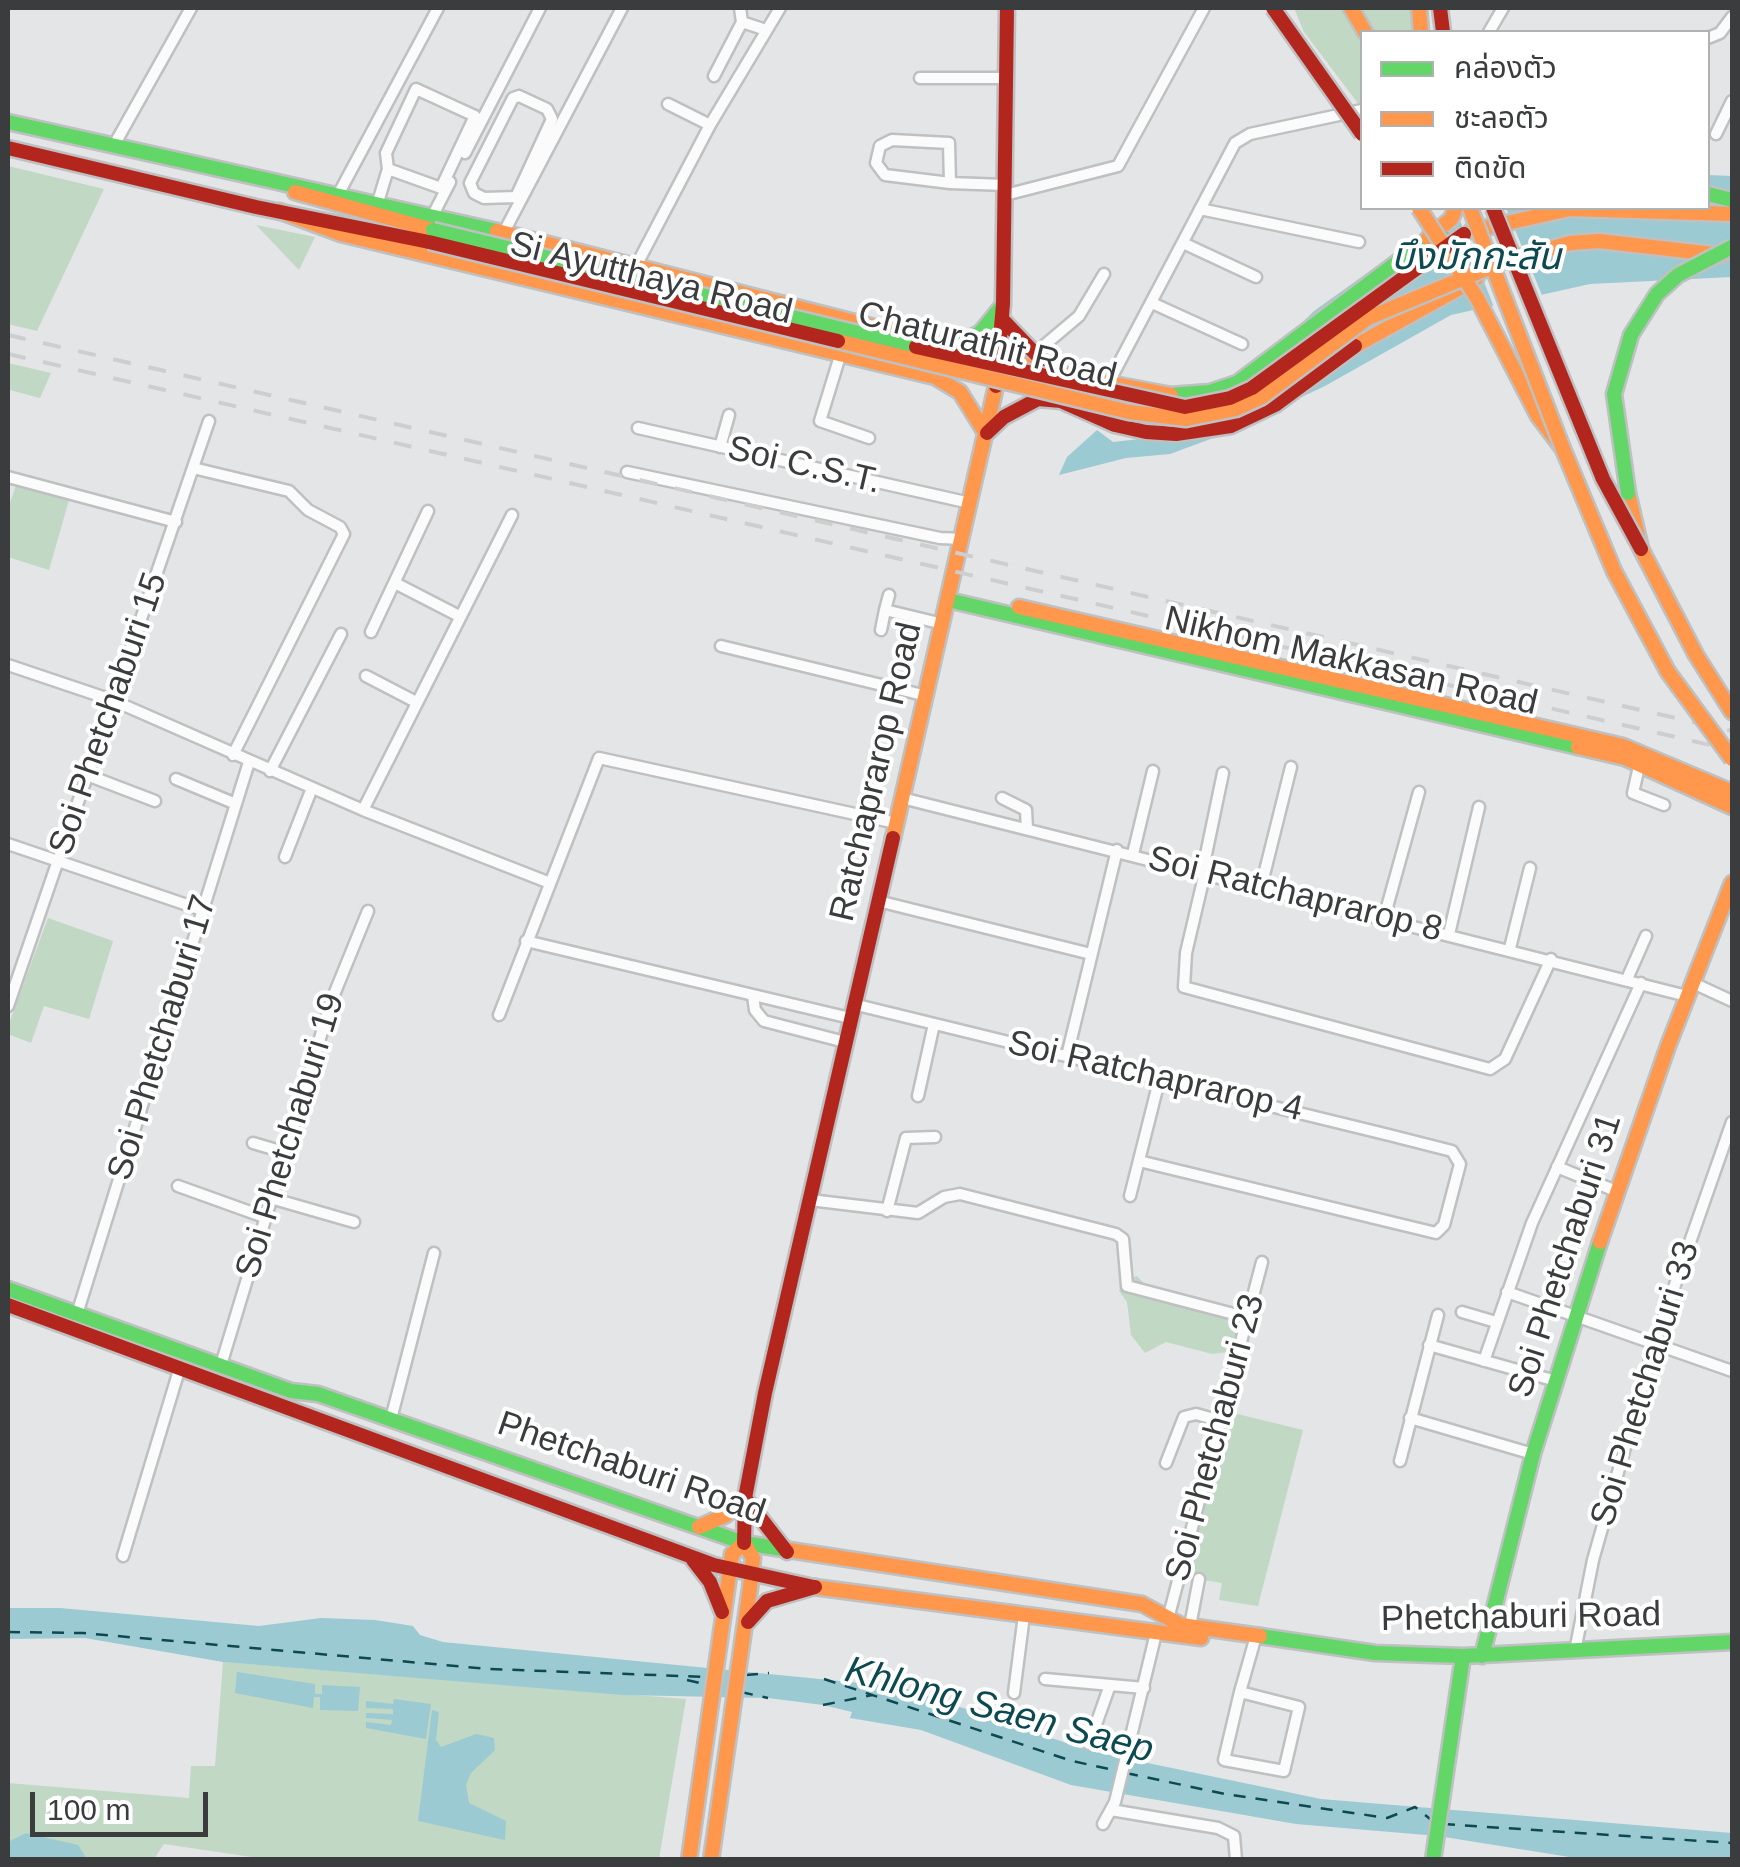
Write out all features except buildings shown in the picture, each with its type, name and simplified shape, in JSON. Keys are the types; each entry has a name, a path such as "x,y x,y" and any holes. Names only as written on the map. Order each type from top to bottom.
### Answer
{"main road":[{"name":"Ratchaprarop Road","path":"744,1543 745,1498 1001,359 1007,8"},
{"path":"1274,8 1307,62 1360,131"},
{"path":"1350,8 1364,30"},
{"name":"Si Ayutthaya Road","path":"8,122 280,186 378,202 432,229"},
{"name":"Si Ayutthaya Road","path":"8,148 279,212 340,234 935,377 960,392 986,434"},
{"name":"Si Ayutthaya Road","path":"280,186 319,202 432,229"},
{"path":"1419,210 1477,298 1538,416 1563,449"},
{"path":"1416,248 1442,228 1455,210"},
{"path":"1471,210 1614,570 1660,656 1732,759"},
{"path":"1494,210 1604,479 1696,656 1732,712"},
{"name":"Chaturathit Road","path":"1001,359 1163,395 1210,392 1258,371 1416,248 1566,210"},
{"name":"Chaturathit Road","path":"1602,210 1732,214"},
{"name":"Si Ayutthaya Road","path":"279,212 432,229 504,232 1001,359"},
{"name":"Chaturathit Road","path":"432,229 1107,393 1185,407 1230,398 1252,388 1464,234"},
{"name":"Chaturathit Road","path":"432,229 1173,419 1215,414 1262,398 1368,318 1539,250 1600,241 1732,256"},
{"path":"1642,549 1614,420 1622,355 1641,315 1657,294 1678,275 1732,247"},
{"name":"Chaturathit Road","path":"986,434 1004,417 1038,399 1074,405 1140,431 1209,431 1255,417 1369,336 1499,264"},
{"path":"938,343 975,336 1003,312 1034,354 1055,373"},
{"path":"845,357 873,347 873,335 864,324"},
{"path":"1136,390 1120,405 1120,413 1140,431"},
{"name":"Nikhom Makkasan Road","path":"949,595 1640,762 1732,806"},
{"name":"Nikhom Makkasan Road","path":"949,595 1623,746 1672,762 1732,792"},
{"name":"Soi Phetchaburi 31","path":"1482,1656 1534,1454 1576,1313 1616,1191 1732,883"},
{"name":"Phetchaburi Road","path":"8,1289 291,1391 318,1394 744,1543 787,1552 1112,1599 1169,1615 1190,1626 1375,1653 1482,1656 1732,1642"},
{"name":"Phetchaburi Road","path":"8,1305 714,1566 816,1587 1024,1615 1237,1640 1254,1636"},
{"path":"700,1528 726,1516 745,1498 787,1552"},
{"path":"640,1506 643,1511 716,1538 721,1548 714,1566"},
{"path":"688,1860 732,1554 744,1543 753,1558 752,1575 711,1860"},
{"path":"693,1560 718,1596 724,1622"},
{"path":"841,1590 845,1562"},
{"path":"746,1627 767,1602 816,1587"},
{"path":"1433,1860 1462,1656"}],"street":[{"path":"113,147 192,8"},
{"path":"339,194 438,8"},
{"path":"432,229 471,141 540,8"},
{"path":"714,76 742,22 740,8"},
{"path":"636,266 710,125 780,8"},
{"path":"950,183 949,142 892,140 880,146 876,162 885,175 1005,190 1118,166 1204,8"},
{"path":"1490,30 1503,8"},
{"path":"504,232 617,9"},
{"path":"1728,33 1732,18"},
{"path":"742,22 766,30"},
{"path":"920,78 1006,78"},
{"path":"378,202 388,170 386,153 416,89 475,116 441,188 388,170"},
{"path":"516,96 551,112 552,119 516,197 499,201 471,189 487,145 516,96"},
{"path":"1716,134 1732,101"},
{"path":"668,104 710,125"},
{"path":"1108,384 1226,157 1242,137 1360,110"},
{"path":"471,141 487,145"},
{"path":"1200,208 1358,242"},
{"path":"1182,244 1256,277"},
{"path":"1034,354 1079,316 1104,274"},
{"path":"1152,304 1242,344"},
{"path":"845,357 820,421 869,438"},
{"path":"720,447 728,414"},
{"name":"Soi Phetchaburi 15","path":"8,1006 208,421"},
{"name":"Soi C.S.T.","path":"638,428 970,503"},
{"path":"194,468 288,491 308,510 340,527 344,534 233,754"},
{"path":"627,472 922,535 962,539"},
{"path":"8,477 176,522"},
{"path":"371,632 428,511"},
{"path":"363,810 512,514"},
{"path":"395,583 459,616"},
{"path":"881,630 889,596"},
{"path":"886,610 942,624"},
{"path":"270,771 341,634"},
{"path":"721,646 927,696"},
{"path":"8,680 10,666 112,700 270,771 550,884"},
{"path":"366,676 416,702"},
{"path":"499,1014 598,758 896,823"},
{"name":"Soi Phetchaburi 17","path":"77,1314 249,762"},
{"path":"1640,762 1634,793 1664,805"},
{"path":"1261,886 1291,767"},
{"path":"1133,854 1152,771"},
{"path":"1222,773 1186,953 1184,987 1490,1069 1505,1059 1550,959"},
{"path":"86,775 155,801"},
{"path":"176,779 236,804"},
{"path":"285,857 312,788"},
{"path":"1384,918 1419,792"},
{"name":"Soi Ratchaprarop 8","path":"902,798 1642,983 1732,1001"},
{"path":"1002,798 1026,810 1027,829"},
{"path":"1449,934 1479,807"},
{"path":"8,844 202,910"},
{"path":"1067,1056 1117,850"},
{"path":"1510,948 1530,868"},
{"path":"878,900 1091,954"},
{"name":"Soi Phetchaburi 19","path":"221,1365 334,992 368,910"},
{"path":"1627,979 1646,936"},
{"name":"Soi Ratchaprarop 4","path":"526,941 753,996 934,1024 1160,1077 1456,1154 1460,1164 1444,1225 1436,1232 1139,1160"},
{"path":"1484,1361 1557,1168 1642,983"},
{"path":"753,996 754,1010 764,1021 845,1042"},
{"path":"918,1096 934,1024"},
{"path":"1130,1196 1160,1077"},
{"name":"Soi Phetchaburi 33","path":"1575,1651 1593,1560 1655,1342 1732,1122"},
{"path":"886,1211 906,1138 935,1137"},
{"path":"253,1143 288,1154"},
{"path":"1557,1168 1616,1191"},
{"path":"178,1186 268,1218"},
{"path":"810,1200 918,1214 944,1197 960,1194 1116,1234 1124,1245 1127,1286 1249,1318"},
{"path":"274,1198 354,1222"},
{"path":"391,1419 434,1253"},
{"name":"Soi Phetchaburi 23","path":"1169,1615 1262,1262"},
{"path":"1507,1292 1732,1370"},
{"path":"1462,1312 1496,1322"},
{"path":"1400,1460 1438,1315"},
{"path":"1429,1345 1556,1381"},
{"path":"124,1556 179,1371"},
{"path":"1166,1463 1184,1417 1196,1414 1222,1422"},
{"path":"1410,1418 1534,1454"},
{"path":"1190,1626 1198,1578"},
{"path":"1014,1693 1024,1615"},
{"path":"1103,1824 1113,1806 1156,1632"},
{"path":"1240,1692 1299,1706 1284,1771 1224,1760 1240,1692 1254,1636"},
{"path":"1044,1679 1144,1688"},
{"path":"1090,1744 1110,1685"},
{"path":"1113,1806 1218,1828 1234,1836 1236,1860"}],"green space":[{"path":"1294,8 1410,8 1413,30 1360,30 1360,106 1304,32"},
{"path":"8,166 104,189 37,331 8,324"},
{"path":"256,225 315,237 299,270"},
{"path":"8,363 51,373 40,398 10,390 8,395"},
{"path":"16,485 69,500 49,570 8,557 8,509"},
{"path":"48,918 113,941 89,1019 44,1006 31,1043 8,1034 8,1026"},
{"path":"1137,1276 1146,1286 1234,1318 1239,1335 1235,1343 1228,1352 1212,1354 1166,1342 1145,1353 1131,1335 1127,1302 1119,1291 1122,1282"},
{"path":"1229,1412 1303,1430 1258,1606 1219,1600 1222,1583 1186,1577"},
{"path":"223,1662 686,1699 659,1859 272,1860 164,1844 154,1859 8,1860 8,1783 189,1798 191,1766 215,1766"}],"water":[{"name":"บึงมักกะสัน","path":"1710,175 1732,176 1732,277 1590,284 1451,315 1325,386 1216,437 1170,454 1126,458 1059,475 1067,457 1097,430 1113,442 1140,439 1252,372 1314,311 1455,210 1710,210"},
{"name":"Khlong Saen Saep","path":"8,1608 60,1608 259,1626 321,1618 375,1620 413,1626 420,1635 443,1642 901,1687 1090,1751 1321,1799 1732,1833 1732,1859 1582,1859 1438,1836 1296,1824 1071,1785 921,1730 850,1718 852,1712 823,1705 768,1698 623,1695 223,1662 85,1638 8,1639"},
{"path":"237,1672 315,1684 315,1694 322,1694 322,1685 360,1687 358,1711 320,1710 320,1697 314,1697 313,1708 235,1693"},
{"path":"394,1699 431,1704 426,1739 366,1728 366,1722 391,1725 392,1720 366,1718 366,1713 393,1714 393,1709 366,1708 366,1701 393,1704"},
{"path":"432,1710 439,1712 436,1740 441,1747 476,1734 494,1738 495,1750 471,1773 466,1785 469,1803 506,1821 505,1840 418,1821"},
{"path":"26,1833 78,1845 87,1859 8,1859 8,1842"}],"pier":[{"path":"1456,210 1507,210 1544,300 1495,310"}],"ferry route":[{"path":"8,1632 83,1633 489,1669 708,1677"},
{"path":"746,1675 769,1673"},
{"path":"824,1679 1072,1761 1118,1771"},
{"path":"687,1680 708,1685"},
{"path":"741,1692 768,1698"},
{"path":"823,1705 872,1695"},
{"path":"1126,1773 1225,1794 1387,1818 1415,1807 1435,1823"},
{"path":"1443,1824 1732,1843"}],"railway":[{"path":"8,335 1732,731"},
{"path":"8,354 1732,750"}],"traffic: fast":[{"path":"8,122 497,231"},
{"path":"1710,194 1732,200"},
{"path":"433,230 916,347"},
{"path":"1171,395 1210,392 1237,383 1416,248 1446,239"},
{"path":"1628,493 1614,394 1631,335 1657,294 1678,275 1732,247"},
{"path":"948,342 965,341 981,332 1002,306"},
{"path":"948,600 1578,747"},
{"path":"1482,1656 1533,1454 1600,1242"},
{"path":"8,1289 291,1391 318,1394 744,1543 789,1550"},
{"path":"1260,1636 1375,1653 1463,1656 1732,1642"},
{"path":"1433,1860 1463,1656"}],"traffic: slow":[{"path":"1351,8 1364,30"},
{"path":"1419,8 1421,30"},
{"path":"295,192 433,230"},
{"path":"1420,210 1477,298"},
{"path":"1428,238 1451,219 1455,210"},
{"path":"1471,210 1563,449"},
{"path":"1471,231 1566,210"},
{"path":"1602,210 1732,214"},
{"path":"279,211 341,234 935,377 960,392 986,434"},
{"path":"497,231 1055,373 1171,395"},
{"path":"1507,261 1570,243 1599,241 1722,255"},
{"path":"838,341 1129,412 1186,419 1236,409 1262,397 1368,318 1498,264"},
{"path":"1355,346 1476,279"},
{"path":"1477,298 1538,416 1563,449 1614,571 1668,672"},
{"path":"893,838 996,386"},
{"path":"1628,493 1641,549 1696,655 1732,712"},
{"path":"1019,607 1623,746 1732,792"},
{"path":"1668,672 1732,759"},
{"path":"1578,747 1625,758 1732,807"},
{"path":"1600,1242 1668,1046 1732,883"},
{"path":"699,1527 726,1515 745,1498"},
{"path":"689,1860 732,1554 744,1543"},
{"path":"711,1860 750,1588 753,1558 744,1543"},
{"path":"789,1550 1142,1604 1181,1625 1260,1636"},
{"path":"814,1587 1201,1638"}],"traffic: jam":[{"path":"996,386 1003,304 1007,8"},
{"path":"1273,8 1360,131"},
{"path":"1440,8 1443,30"},
{"path":"8,148 256,207 429,242"},
{"path":"1494,210 1603,479 1641,549"},
{"path":"916,347 1185,407 1230,398 1252,388 1464,234"},
{"path":"429,242 838,341"},
{"path":"1002,319 1050,369"},
{"path":"987,433 1004,417 1038,399 1061,401 1115,425 1146,432 1176,434 1231,426 1275,405 1355,346"},
{"path":"744,1543 745,1498 765,1393 893,838"},
{"path":"8,1305 714,1565 814,1587"},
{"path":"745,1498 787,1552"},
{"path":"693,1560 710,1582 722,1612"},
{"path":"748,1622 767,1601 815,1587"}]}
